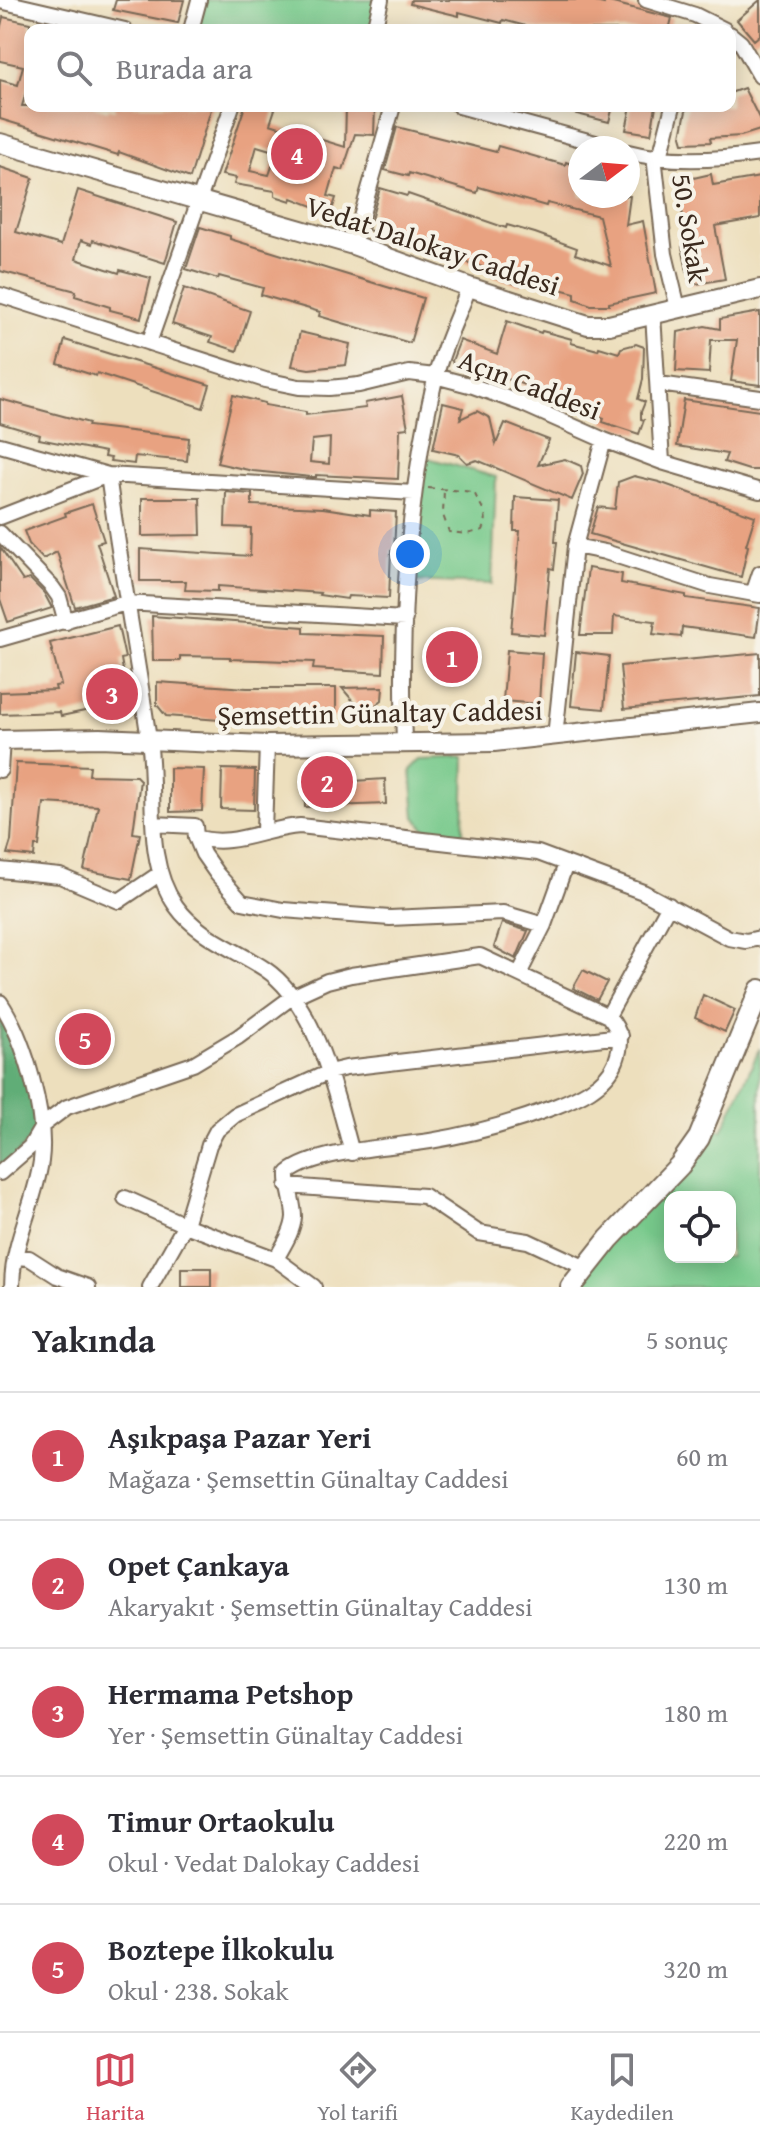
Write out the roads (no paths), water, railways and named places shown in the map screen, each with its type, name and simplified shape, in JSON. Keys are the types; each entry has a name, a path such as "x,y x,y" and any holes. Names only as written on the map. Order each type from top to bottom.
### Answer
{"main road":[{"path":"571,1287 609,1239 680,1165 699,1138 760,990"}],"street":[{"path":"193,24 199,0"},
{"path":"375,24 381,0"},
{"path":"646,0 693,22"},
{"path":"0,1 99,24"},
{"path":"736,39 760,76"},
{"path":"149,343 230,112"},
{"path":"353,245 391,112"},
{"path":"481,112 570,136"},
{"path":"657,156 671,112"},
{"name":"Vedat Dalokay Caddesi","path":"0,143 353,245 588,325 609,325 760,289"},
{"path":"640,154 718,158 760,154"},
{"name":"50. Sokak","path":"657,156 665,254 678,308"},
{"path":"404,744 402,682 415,490 435,376 469,287"},
{"name":"Açın Caddesi","path":"0,295 265,380 299,387 359,385 409,373 435,376 523,404 662,462 760,491"},
{"path":"653,314 662,462"},
{"path":"659,384 760,398"},
{"path":"555,737 575,546 604,440"},
{"path":"0,445 108,475 415,490"},
{"path":"0,517 108,475"},
{"path":"108,475 149,742 159,874 176,907 201,931 264,969 283,984 292,997 307,1021 329,1072 352,1153"},
{"path":"0,533 52,587 59,597 66,622"},
{"path":"575,546 605,552 710,586 757,594 760,573"},
{"path":"0,639 126,603 405,619"},
{"name":"Şemsettin Günaltay Caddesi","path":"1,740 100,738 267,745 494,742 760,713"},
{"path":"0,770 1,740"},
{"path":"264,831 267,745"},
{"path":"154,824 195,826 203,854 242,902 283,910 390,918 503,913 544,925"},
{"path":"196,837 212,842 229,841 264,831 300,826 538,853 608,877 669,905 729,938 746,941 760,938"},
{"path":"519,974 544,925 566,864"},
{"path":"0,870 60,876 119,901 159,874"},
{"path":"608,1016 669,905"},
{"path":"0,1173 30,1147 43,1125 67,1107 193,1064 238,1037 292,997 327,981 480,956 608,1016 621,1036 619,1051 609,1074 572,1100 514,1123 483,1131 352,1153 297,1166 288,1173 287,1186 294,1217 276,1259"},
{"path":"0,1002 25,1059 43,1125 41,1162 17,1240 12,1287"},
{"path":"150,1287 185,1225 209,1145 217,1130 235,1115 329,1072 621,1036"},
{"path":"287,1186 424,1196 479,1233 528,1241 586,1268"},
{"path":"125,1198 185,1225 276,1259 314,1287"},
{"path":"15,1257 29,1258 57,1276 88,1287"}],"place":[{"name":"Timur Ortaokulu","path":"297,154"},
{"name":"Aşıkpaşa Pazar Yeri","path":"452,657"},
{"name":"Hermama Petshop","path":"112,694"},
{"name":"Opet Çankaya","path":"327,782"},
{"name":"Boztepe İlkokulu","path":"85,1039"}]}
